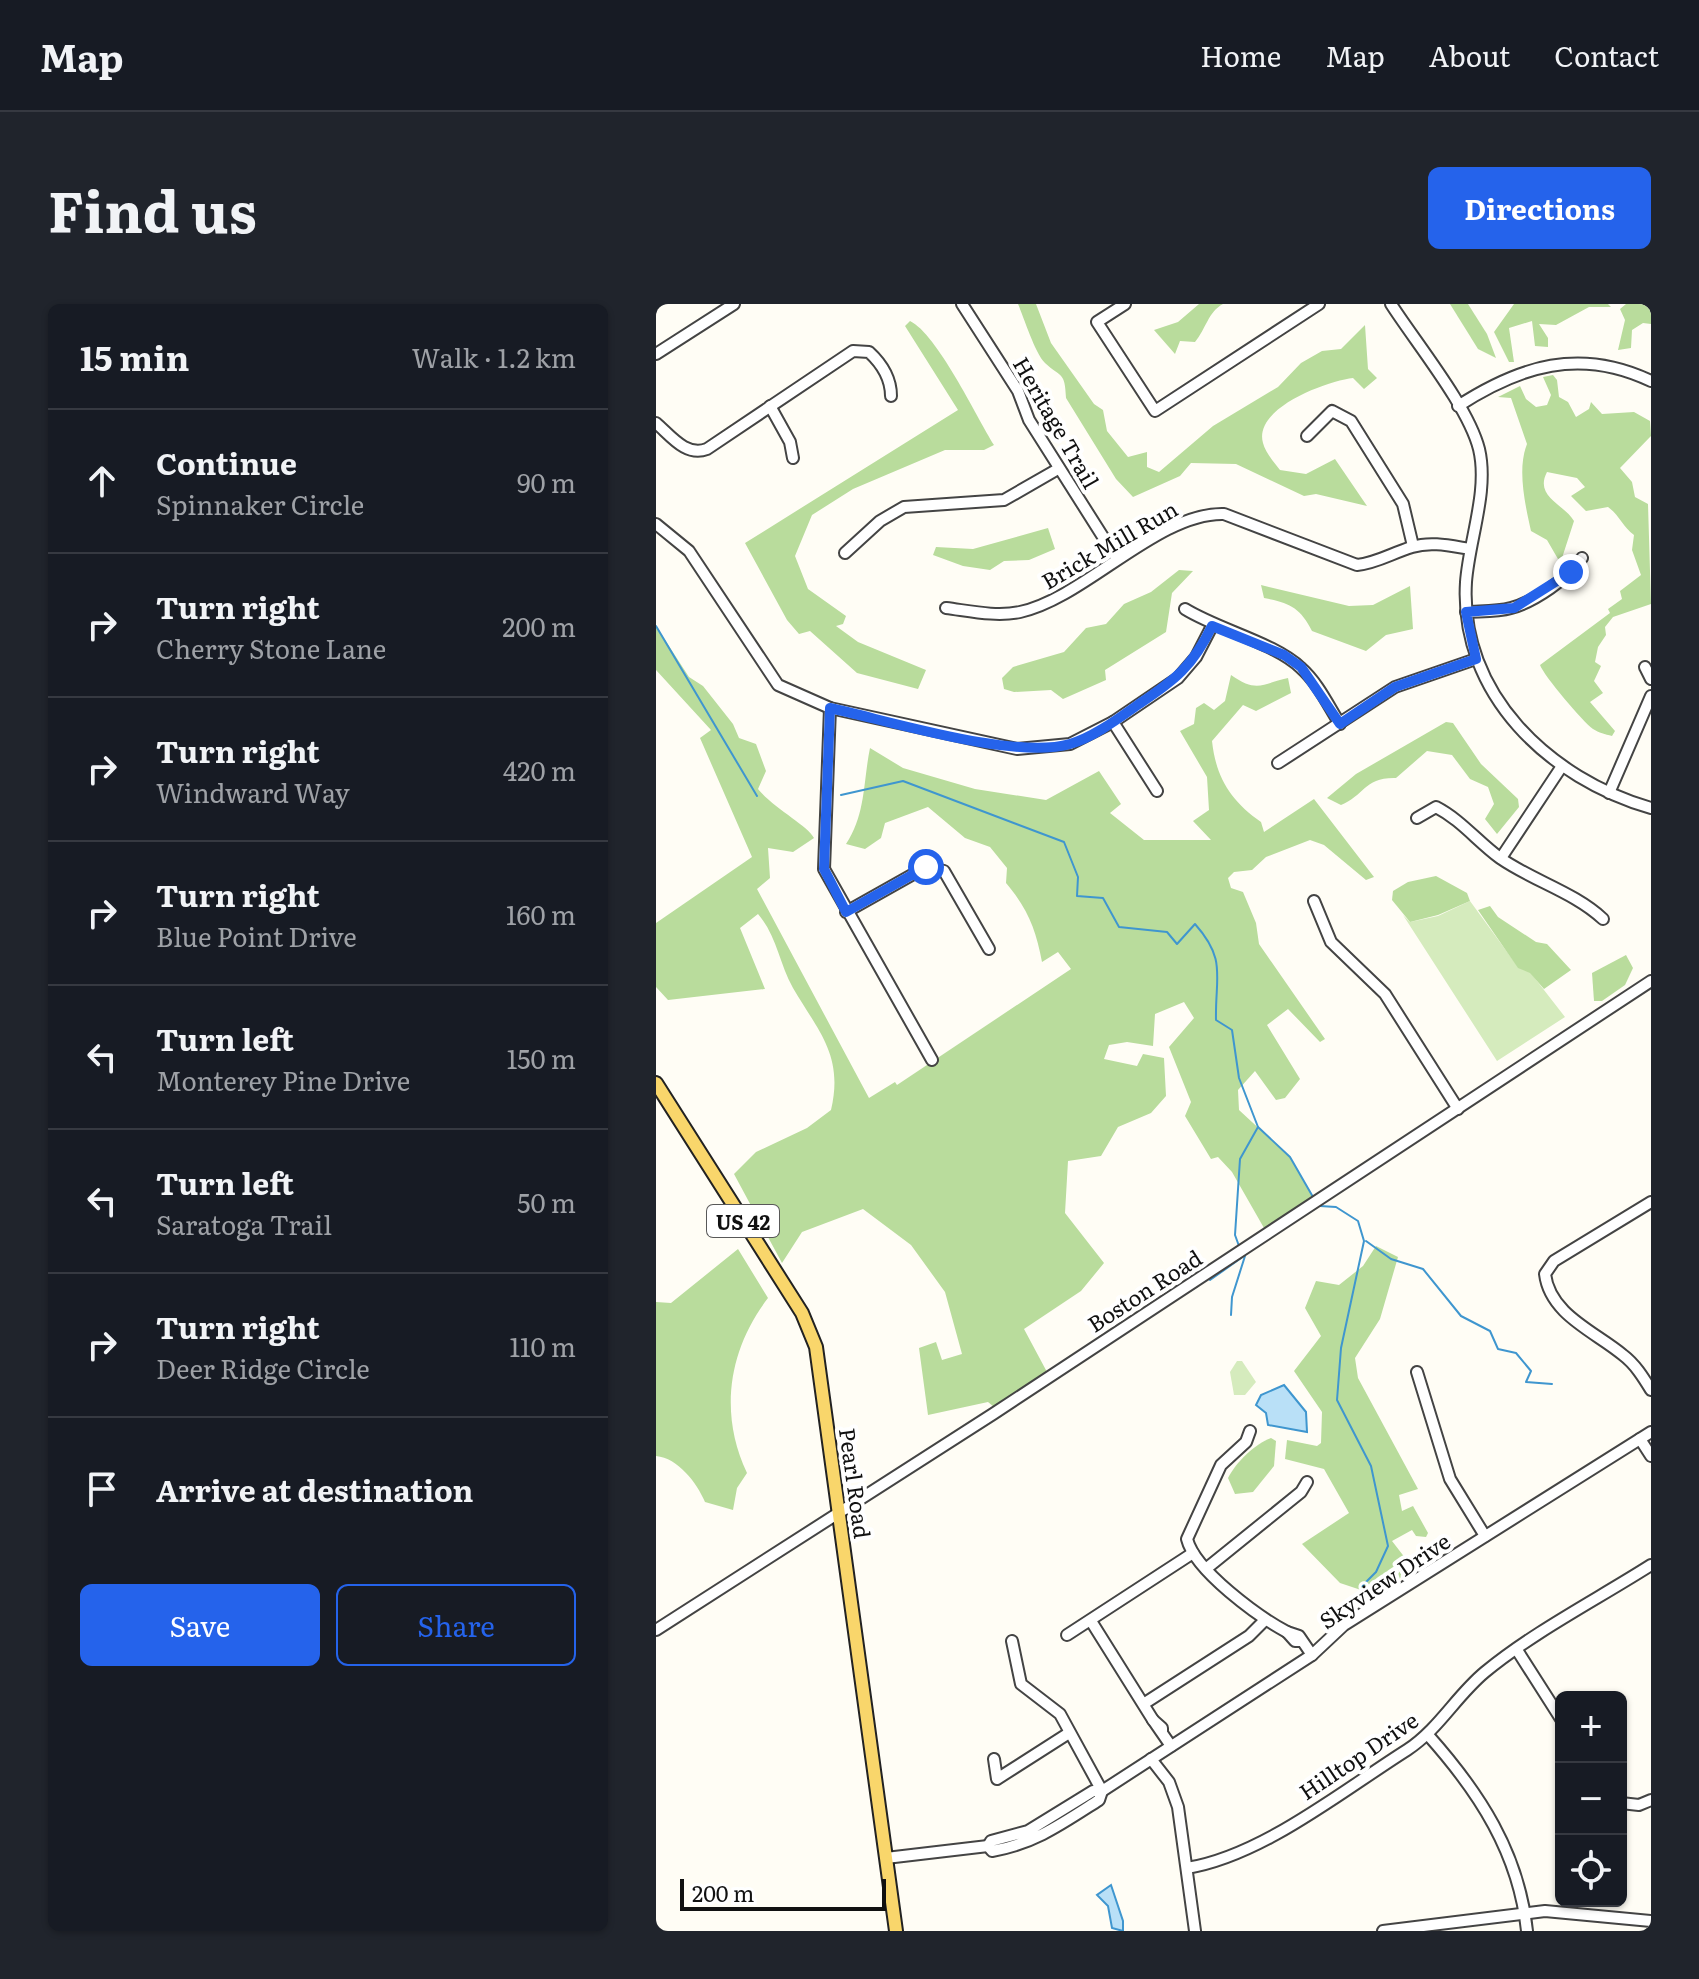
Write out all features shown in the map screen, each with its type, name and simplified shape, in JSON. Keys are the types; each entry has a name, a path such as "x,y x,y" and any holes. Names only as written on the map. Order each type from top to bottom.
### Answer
{"main road":[{"name":"Pearl Road","path":"656,1083 812,1333 841,1511 896,1931"}],"street":[{"path":"656,354 734,304"},
{"name":"Heritage Trail","path":"962,304 1018,391 1029,420 1058,469 1117,559"},
{"path":"1125,304 1097,322 1155,411 1319,304"},
{"path":"1391,304 1475,437 1481,468 1470,549 1466,612 1476,659 1493,694 1515,722 1562,766 1609,793 1651,808"},
{"path":"656,423 685,449 697,453 853,351 869,352 878,360 891,383 891,396"},
{"path":"1458,406 1505,377 1561,364 1609,366 1651,381"},
{"path":"770,406 790,442 793,458"},
{"path":"1307,436 1332,411 1351,421 1403,504 1413,546"},
{"path":"845,553 880,521 904,507 1004,500 1058,469"},
{"name":"Brick Mill Run","path":"946,608 1000,614 1020,612 1063,594 1117,559 1206,513 1224,514 1357,565 1372,564 1413,546 1436,544 1470,549"},
{"path":"656,524 689,551 778,685 830,708 1017,749 1070,744 1113,722 1178,678 1196,657 1212,626"},
{"path":"1466,612 1505,610 1522,604 1571,572 1582,558"},
{"path":"1185,609 1212,626 1284,655 1301,667 1340,724"},
{"path":"1278,763 1395,687 1476,659"},
{"path":"1645,667 1651,679"},
{"path":"1609,793 1651,696"},
{"path":"830,708 824,869 932,1060"},
{"path":"1113,722 1157,791"},
{"path":"1501,858 1562,766"},
{"path":"1417,818 1436,807 1452,816 1501,858 1541,884 1588,905 1603,919"},
{"path":"846,912 926,867 944,871 989,949"},
{"path":"1314,901 1331,942 1385,994 1458,1109"},
{"name":"Boston Road","path":"656,1630 1651,981"},
{"path":"1651,1202 1554,1261 1545,1274 1548,1284 1575,1321 1626,1357 1651,1390"},
{"path":"1417,1372 1450,1479 1485,1536"},
{"path":"1250,1431 1246,1442 1221,1465 1213,1489 1189,1531 1193,1553 1265,1620 1293,1632 1312,1655"},
{"name":"Skyview Drive","path":"886,1858 988,1846 992,1851 1033,1841 1099,1800 1102,1791 1312,1655 1344,1625 1651,1432"},
{"path":"1640,1439 1651,1456"},
{"path":"1207,1568 1301,1492 1307,1482"},
{"path":"1067,1635 1193,1553"},
{"name":"Hilltop Drive","path":"1187,1868 1219,1862 1251,1849 1428,1735 1473,1683 1517,1650 1651,1565"},
{"path":"1145,1703 1249,1636 1265,1620"},
{"path":"1091,1621 1171,1746"},
{"path":"1012,1641 1021,1684 1055,1708 1102,1791"},
{"path":"1517,1650 1555,1710"},
{"path":"994,1759 997,1779 1069,1733"},
{"path":"1428,1735 1464,1777 1490,1817 1512,1861 1527,1931"},
{"path":"1151,1759 1169,1782 1175,1796 1195,1931"},
{"path":"1627,1804 1639,1805 1651,1800"},
{"path":"1383,1931 1559,1910 1619,1920 1651,1921"}],"green space":[{"path":"1018,304 1036,304 1051,343 1094,404 1103,410 1107,431 1128,457 1147,452 1147,467 1159,472 1213,426 1278,387 1301,363 1322,351 1341,349 1365,325 1368,369 1377,378 1364,389 1353,378 1327,384 1294,398 1269,418 1263,430 1263,443 1280,470 1306,474 1335,459 1367,506 1316,494 1304,496 1236,464 1191,463 1180,476 1133,497 1116,479 1066,398 1063,379 1041,358"},
{"path":"1199,304 1223,304 1214,311 1195,342 1180,341 1175,354 1154,330 1178,322"},
{"path":"1450,304 1468,304 1487,334 1496,358 1478,349"},
{"path":"1514,304 1608,304 1611,307 1589,307 1556,325 1539,324 1548,338 1548,347 1535,346 1532,321 1509,328 1514,362 1509,362 1494,332"},
{"path":"1626,304 1651,304 1651,324 1643,323 1632,330 1631,348 1618,350 1625,320 1620,309"},
{"path":"910,321 921,329 944,358 994,445 984,450 945,450 853,489 812,515 795,556 808,589 846,616 843,624 836,626 858,642 926,670 918,689 857,673 810,631 799,634 787,620 745,543 958,410 905,326"},
{"path":"1553,375 1557,380 1559,397 1568,402 1576,417 1589,409 1591,402 1602,414 1634,412 1650,421 1651,436 1620,468 1632,482 1635,497 1648,504 1651,604 1613,617 1605,627 1606,635 1598,647 1595,662 1601,666 1594,681 1603,693 1590,702 1615,731 1612,736 1588,725 1540,665 1610,613 1608,609 1622,599 1620,591 1641,575 1632,550 1634,535 1608,507 1586,511 1571,496 1585,487 1577,478 1547,472 1544,481 1547,494 1574,521 1562,558 1558,559 1547,540 1531,531 1522,475 1527,444 1511,398 1498,397 1520,386 1526,399 1536,407 1547,405 1551,395 1543,377"},
{"path":"1048,528 1055,549 1029,560 1004,561 990,570 963,566 933,555 936,547 973,549"},
{"path":"1179,570 1193,571 1172,593 1166,632 1105,670 1106,680 1063,699 1051,690 1014,692 1004,689 1002,678 1013,667 1064,652 1086,628 1106,624 1124,604 1151,592"},
{"path":"1261,585 1349,606 1373,605 1410,586 1413,629 1386,635 1366,651 1312,631 1293,607 1264,598"},
{"path":"656,626 689,677 703,686 733,724 739,738 756,744 766,771 758,789 814,838 793,852 768,848 770,878 757,889 869,1098 895,1082 897,1085 1071,969 1058,952 1042,962 1030,920 1006,883 1007,868 990,847 965,838 928,807 885,823 881,838 865,849 846,844 861,809 870,748 903,768 975,789 1046,800 1099,771 1121,804 1110,813 1144,840 1211,840 1193,821 1209,810 1207,777 1180,731 1194,724 1196,708 1204,703 1214,710 1225,701 1231,675 1254,686 1288,678 1291,693 1256,711 1243,705 1212,741 1217,766 1227,788 1241,806 1261,822 1264,832 1314,799 1374,877 1366,880 1324,845 1310,840 1266,857 1252,870 1234,872 1228,878 1231,888 1243,892 1256,923 1259,944 1325,1039 1320,1042 1288,1009 1267,1025 1300,1079 1285,1098 1276,1100 1255,1071 1238,1090 1239,1110 1290,1157 1314,1198 1264,1228 1232,1172 1218,1157 1211,1159 1185,1116 1191,1102 1169,1047 1194,1018 1184,1002 1155,1014 1153,1046 1127,1042 1109,1045 1104,1059 1137,1066 1143,1054 1164,1058 1166,1096 1151,1113 1118,1127 1101,1156 1068,1161 1065,1213 1104,1263 1081,1291 1024,1329 1047,1372 994,1407 988,1402 928,1415 919,1348 936,1342 942,1360 962,1354 945,1292 911,1245 863,1209 802,1232 782,1263 734,1174 756,1152 807,1128 831,1110 834,1091 834,1074 826,1044 793,988 764,922 758,914 740,928 765,989 668,1000 656,987 656,923 752,857 700,738 711,730 656,670"},
{"path":"1446,722 1453,723 1481,764 1518,799 1519,807 1497,834 1485,819 1494,804 1488,787 1470,779 1452,755 1427,751 1396,778 1377,781 1341,805 1327,798 1356,774"},
{"path":"1436,876 1467,893 1470,901 1438,915 1410,922 1392,900 1393,891 1408,882"},
{"path":"1470,901 1518,967 1530,972 1565,1017 1497,1061 1403,915 1410,922 1438,916"},
{"path":"1490,906 1498,917 1536,942 1547,944 1571,970 1544,989 1530,973 1518,968 1478,910"},
{"path":"1626,955 1633,968 1625,985 1602,1001 1594,1001 1592,973"},
{"path":"1376,1246 1398,1257 1380,1319 1355,1358 1358,1378 1418,1489 1399,1495 1402,1511 1413,1506 1428,1533 1426,1537 1416,1536 1412,1530 1392,1541 1409,1563 1396,1585 1379,1596 1340,1583 1302,1544 1349,1513 1324,1469 1285,1459 1287,1440 1317,1446 1321,1443 1322,1412 1294,1371 1321,1336 1305,1308 1316,1281 1339,1285 1363,1266"},
{"path":"738,1249 768,1298 744,1339 732,1383 733,1428 747,1473 737,1488 733,1510 705,1502 679,1466 656,1456 656,1302 671,1303"},
{"path":"1237,1361 1242,1361 1256,1382 1245,1395 1234,1395 1230,1372"},
{"path":"1271,1438 1276,1441 1274,1466 1253,1492 1235,1494 1228,1478 1231,1472 1252,1449"}],"water":[{"path":"1284,1385 1306,1412 1307,1432 1268,1425 1266,1413 1256,1405 1261,1395"},
{"path":"1111,1885 1123,1921 1123,1931 1112,1928 1108,1906 1097,1895"}],"waterway":[{"path":"656,626 757,796"},
{"path":"841,795 903,781 1064,842 1078,877 1077,896 1103,898 1119,927 1167,932 1177,944 1195,924 1212,948 1217,969 1216,1020 1232,1030 1239,1078 1258,1127 1290,1157 1313,1197"},
{"path":"1239,1246 1235,1235 1240,1159 1258,1127"},
{"path":"1320,1206 1336,1207 1358,1221 1364,1241 1341,1348 1337,1400 1371,1466 1388,1546 1376,1572 1362,1586"},
{"path":"1366,1241 1391,1259 1423,1269 1461,1316 1490,1331 1498,1349 1516,1353 1531,1371 1526,1382 1552,1384"},
{"path":"1210,1280 1244,1256"},
{"path":"1231,1315 1232,1297 1245,1256"},
{"path":"1158,1311 1198,1286"},
{"path":"1068,1371 1106,1346"},
{"path":"999,1417 1014,1406"}],"route":[{"path":"926,867 846,912 824,869 830,708 1017,749 1070,744 1113,722 1178,678 1196,657 1212,626 1284,655 1301,667 1340,724 1395,687 1476,659 1466,612 1514,608 1571,572"}]}
